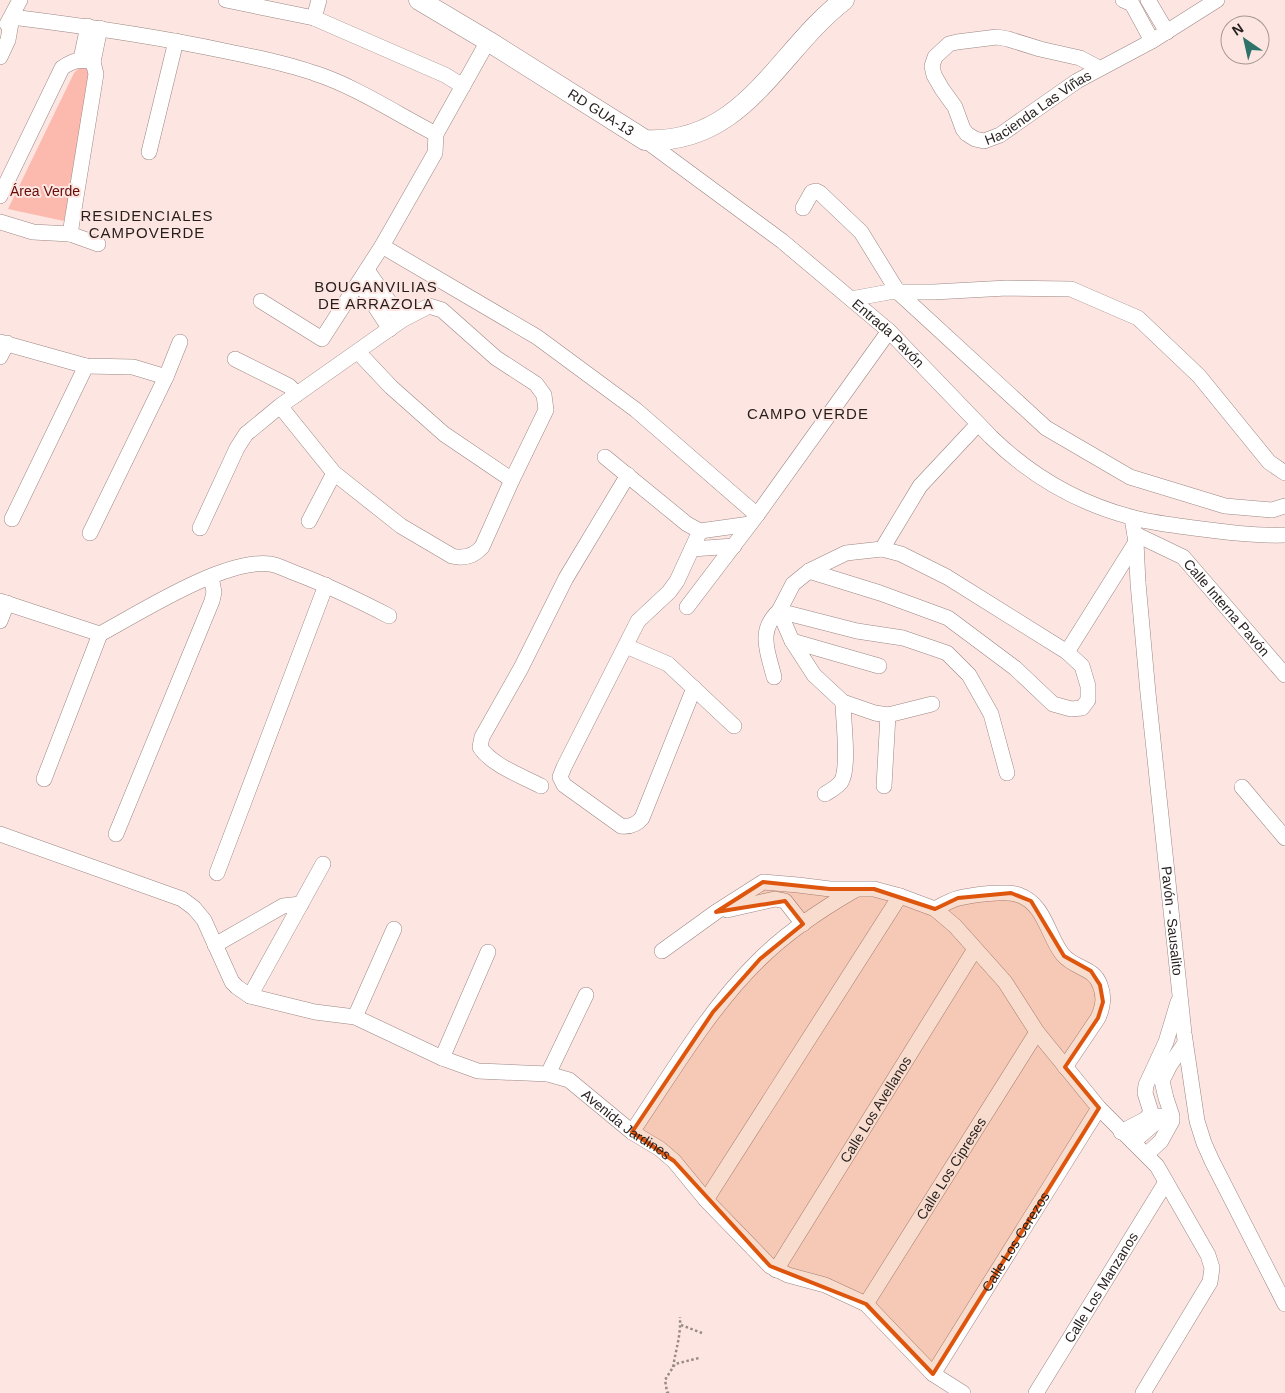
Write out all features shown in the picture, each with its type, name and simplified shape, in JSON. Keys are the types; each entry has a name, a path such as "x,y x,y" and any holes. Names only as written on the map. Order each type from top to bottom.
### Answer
{"main road":[{"name":"RD GUA-13","path":"419,0 645,140 662,141 686,137 713,126 728,116 752,97 806,34 844,0"}],"street":[{"path":"0,34 12,17 20,0"},
{"path":"226,0 314,18 445,75 463,86"},
{"path":"314,18 319,0"},
{"path":"1148,0 1166,32"},
{"name":"Hacienda Las Viñas","path":"1100,68 1080,58 1040,49 1008,39 997,38 950,44 935,57 932,66 934,75 955,107 967,134 984,141 1000,135 1077,81 1166,32 1217,0"},
{"path":"1132,2 1152,40"},
{"path":"12,17 94,27 270,60 314,73 339,83 436,134"},
{"path":"0,57 8,40 12,17"},
{"path":"70,234 96,74 87,60 94,27"},
{"path":"149,152 176,41"},
{"path":"261,301 322,339 382,246 435,153 436,134 488,41"},
{"path":"0,196 62,68 69,63 87,60"},
{"name":"Entrada Pavón","path":"645,140 782,241 889,331 978,424 1030,471 1055,486 1132,518 1216,531 1285,536"},
{"path":"803,208 812,192 820,194 861,232 898,292 1046,428 1130,477 1225,506 1272,510 1285,506"},
{"path":"0,222 33,232 70,234 98,244"},
{"path":"382,246 536,337 636,410 754,520"},
{"path":"363,276 396,325"},
{"path":"851,299 889,292 1006,288 1072,289 1138,318 1199,376 1269,462 1285,473"},
{"path":"200,528 237,448 246,434 280,406 297,394 396,325 429,306 442,310 496,358 536,384 544,395 546,410 482,547 474,554 457,557 452,556 400,526 334,474 280,406"},
{"path":"687,607 754,520 889,331"},
{"path":"0,357 4,342 86,366 133,367 166,377"},
{"path":"90,533 166,377 180,342"},
{"path":"358,352 391,387 444,434 512,480"},
{"path":"235,359 289,386 297,394"},
{"path":"12,519 86,366"},
{"path":"882,549 920,486 978,424"},
{"path":"605,457 688,524 700,531 754,520"},
{"path":"309,521 334,474"},
{"path":"541,786 494,762 485,755 480,747 482,737 521,668 566,578 628,475"},
{"name":"Pavón - Sausalito","path":"1132,518 1136,538 1148,693 1184,1038 1197,1121 1204,1143 1285,1304"},
{"path":"694,688 642,818 636,824 629,827 621,826 561,781 561,773 638,621 669,592 677,581 700,531"},
{"path":"1067,652 1136,538"},
{"name":"Calle Interna Pavón","path":"1136,538 1183,557 1285,675"},
{"path":"692,549 734,546"},
{"path":"774,677 765,638 767,627 773,616 779,611 794,584 809,570 846,553 882,549 901,554 947,577 1067,652 1082,666 1088,686 1088,700 1082,708 1071,709 1053,704 1014,668 948,618 809,570"},
{"path":"44,779 100,634 187,587 230,568 251,564 271,564 326,585 389,616"},
{"path":"116,834 212,601 214,592 211,577"},
{"path":"218,873 326,585"},
{"path":"0,621 4,602 100,634"},
{"path":"779,611 792,640 814,675 843,702 874,713 888,715 932,704"},
{"path":"779,611 857,631 903,638 947,653 969,675 991,714 1007,773"},
{"path":"792,640 879,666"},
{"path":"626,646 668,664 734,726"},
{"path":"825,794 840,783 843,775 845,753 843,702"},
{"path":"884,786 888,715"},
{"path":"1242,787 1285,838"},
{"name":"Avenida Jardines","path":"0,834 182,900 194,908 204,920 228,975 237,988 250,996 315,1012 355,1017 442,1058 478,1071 548,1074 569,1080 632,1132 674,1160 706,1200 770,1266 788,1275 825,1285 866,1304 933,1374 963,1393"},
{"path":"250,996 323,864"},
{"path":"662,951 716,912 763,882 798,884 830,889 874,888 935,909 955,926 1005,982 1037,1032 1099,1108 1157,1166 1208,1255 1212,1268 1210,1282 1142,1393"},
{"path":"632,1132 713,1012 760,958 824,908 857,889"},
{"path":"935,909 958,898 1003,893 1025,897 1036,906 1064,956 1072,963 1091,971 1097,978 1102,993 1102,1010 1065,1067"},
{"path":"706,1200 900,896"},
{"path":"716,912 775,899 786,901 803,924"},
{"path":"215,945 283,906 301,904"},
{"path":"355,1017 394,928"},
{"name":"Calle Los Avellanos","path":"776,1270 976,949"},
{"path":"442,1058 488,952"},
{"path":"548,1074 586,995"},
{"path":"1121,1132 1146,1119 1151,1112 1145,1093 1148,1078 1153,1072 1166,1042 1180,996"},
{"name":"Calle Los Cipreses","path":"866,1304 1037,1032"},
{"path":"1166,1042 1184,1038"},
{"path":"1146,1154 1161,1141 1172,1121 1162,1081 1184,1038"},
{"path":"1170,1065 1189,1064"},
{"path":"1133,1142 1154,1124 1160,1117 1162,1110 1162,1104 1155,1087 1153,1072"},
{"name":"Calle Los Cerezos","path":"933,1374 1099,1108"},
{"name":"Calle Los Manzanos","path":"1036,1393 1166,1182"}],"path":[{"path":"670,1393 667,1392 665,1380 672,1368 676,1355 676,1345 681,1333 680,1317"},
{"path":"681,1326 702,1333"},
{"path":"672,1368 676,1364 699,1358"}],"highlighted area":[{"path":"763,882 830,889 874,889 935,909 958,898 1011,893 1031,901 1064,956 1091,971 1100,985 1103,1002 1098,1018 1065,1067 1099,1108 933,1374 866,1304 770,1266 674,1161 632,1132 713,1012 760,959 803,924 785,901 716,912"}],"green space":[{"name":"Área Verde","path":"83,67 90,69 94,79 64,221 8,209 74,73"}],"district":[{"name":"RESIDENCIALES CAMPOVERDE","path":"147,224"},
{"name":"BOUGANVILIAS DE ARRAZOLA","path":"376,294"},
{"name":"CAMPO VERDE","path":"808,413"}]}
